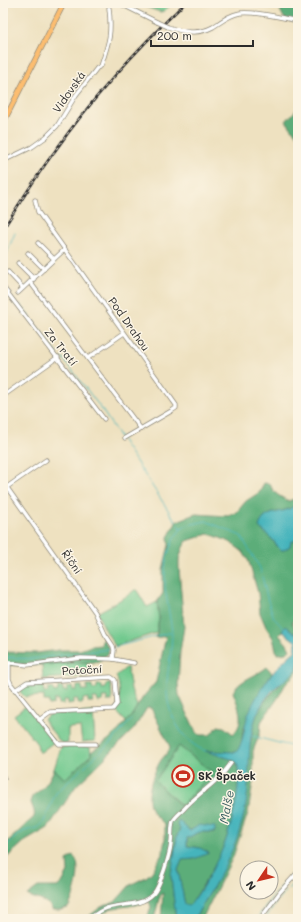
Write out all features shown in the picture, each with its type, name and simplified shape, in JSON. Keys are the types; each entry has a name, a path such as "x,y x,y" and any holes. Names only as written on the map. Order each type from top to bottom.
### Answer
{"main road":[{"path":"3,123 64,3"}],"street":[{"path":"119,3 168,27 184,32 200,32 212,27 231,15 246,12 298,21"},
{"name":"Vidovská","path":"3,161 32,147 46,137 57,126 76,95 97,68 101,66 108,48 110,34 109,8"},
{"name":"Pod Drahou","path":"35,200 38,212 176,405 176,408 173,410 125,438"},
{"path":"38,243 54,259"},
{"path":"18,293 65,249"},
{"path":"28,253 44,269"},
{"path":"18,263 34,279"},
{"path":"8,272 24,288"},
{"path":"30,282 141,429"},
{"name":"Za Tratí","path":"3,287 104,419"},
{"path":"88,358 124,333"},
{"path":"3,396 58,358"},
{"path":"7,487 46,460"},
{"name":"Říční","path":"3,482 95,612 105,634 113,646 113,659"},
{"path":"3,662 28,665 81,658 113,659 134,663"},
{"path":"9,663 10,682 59,744 96,744"},
{"name":"Potoční","path":"15,690 27,682 111,677 115,680 117,704 113,709 50,712 39,720"},
{"path":"89,919 105,908 135,904 152,895 157,889 166,863 175,818 194,798 225,772 231,763"},
{"path":"260,919 280,892 298,872"}],"green space":[{"path":"135,3 173,3 164,11 160,12"},
{"path":"282,3 298,3 298,23 284,18 280,10 282,8"},
{"path":"298,108 298,137 286,121"},
{"path":"264,483 270,484 277,494 289,501 298,497 298,502 293,507 268,515 261,522 259,527 282,550 290,546 290,542 298,539 298,614 292,622 298,630 298,636 286,627 279,635 290,650 287,653 277,654 273,638 260,613 258,593 249,562 243,552 230,542 208,534 187,541 183,547 179,559 184,627 180,652 178,684 179,695 196,732 200,735 210,735 218,726 224,727 233,734 239,724 240,714 233,692 244,681 267,667 272,673 244,728 240,748 236,752 207,751 234,760 238,767 239,777 237,798 229,832 222,850 213,869 191,905 185,905 178,870 182,859 194,859 200,848 187,846 187,838 200,832 215,832 180,829 177,836 171,876 176,919 161,919 163,893 160,895 154,919 147,919 151,907 149,901 136,905 109,909 96,919 85,919 101,907 115,902 130,885 146,877 152,872 162,854 165,840 165,825 152,811 149,792 155,771 170,747 151,708 147,708 134,729 76,786 48,828 24,842 3,861 3,846 34,817 31,799 33,795 42,788 50,778 54,769 65,779 91,755 91,752 119,730 156,682 166,636 156,638 159,619 157,602 163,593 163,569 169,545 168,537 177,521 195,514 228,516 236,513 246,501 260,492","holes":["179,746 212,772 181,806 155,781"]},
{"path":"136,589 147,607 157,602 159,619 156,633 115,646 97,613 127,596"},
{"path":"103,637 109,653 98,662 42,665 3,665 3,652 37,653 59,650 80,650 91,646 101,645"},
{"path":"87,663 88,676 43,679 42,665"},
{"path":"298,665 298,671 285,685 278,698 261,722 260,733 253,751 253,782 248,813 233,857 202,919 194,919 226,864 238,835 246,803 248,755 255,719 263,703"},
{"path":"127,667 131,689 137,706 126,722 115,710 119,704 120,694 116,676"},
{"path":"43,683 44,692 48,692 48,688 53,688 54,692 58,691 58,687 63,687 63,691 67,691 67,687 72,686 73,690 77,690 77,686 82,686 82,690 87,690 87,685 92,685 92,689 97,689 97,685 102,685 102,689 106,688 106,684 111,684 112,701 107,701 107,697 102,697 103,701 98,702 97,698 93,698 93,702 88,702 88,698 83,699 83,703 78,703 78,699 74,699 73,703 68,704 68,700 64,700 64,704 59,704 59,700 54,700 54,704 49,705 49,701 44,701 44,696 25,697 20,692 21,688 27,684"},
{"path":"26,706 54,742 41,752 39,752 37,744 14,715"},
{"path":"93,712 95,741 82,742 80,727 68,728 68,743 61,743 44,721 45,718 51,714"},
{"name":"SK Špaček","path":"179,746 212,772 182,806 155,781"},
{"path":"61,747 90,747 91,755 65,779 54,769"},
{"path":"73,856 78,866 78,873 73,897 68,908 52,910 51,907 45,902 27,895 38,887 57,887 62,883 68,872 67,860"}],"water":[{"path":"297,502 298,539 291,542 290,546 284,550 280,550 272,539 259,527 266,516 293,507"},
{"path":"286,626 298,636 299,663 296,670 277,686 268,696 260,707 256,716 250,741 246,804 238,836 226,864 194,919 176,919 171,876 177,836 180,829 177,824 179,821 190,831 199,825 215,827 215,832 200,832 187,838 187,846 200,848 209,853 194,859 182,860 178,870 185,905 190,905 199,893 218,859 231,823 238,787 238,767 235,761 205,751 236,752 239,748 247,717 253,703 274,671 295,651 296,642 282,631"}],"waterway":[{"path":"3,270 7,252 15,233"},
{"path":"20,304 58,354"},
{"path":"62,357 100,407 176,522"},
{"path":"172,631 165,588 165,568 167,556 174,538 181,529 188,525 206,521 241,536 260,568 274,618 285,630"},
{"path":"178,525 181,529"},
{"path":"115,647 172,632 167,682 169,705 173,717 182,733 188,740 202,750 206,751"},
{"path":"3,657 31,659 112,648"},
{"path":"3,849 22,833 42,824 56,793 112,741 131,720"},
{"path":"252,736 298,748"},
{"path":"256,919 273,896 298,868"},
{"path":"265,919 277,901 298,878"}],"railway":[{"path":"3,229 41,170 100,92 133,55 185,3"}],"place":[{"name":"SK Špaček","path":"183,776"}],"water label":[{"name":"Malše","path":"227,807"}]}
